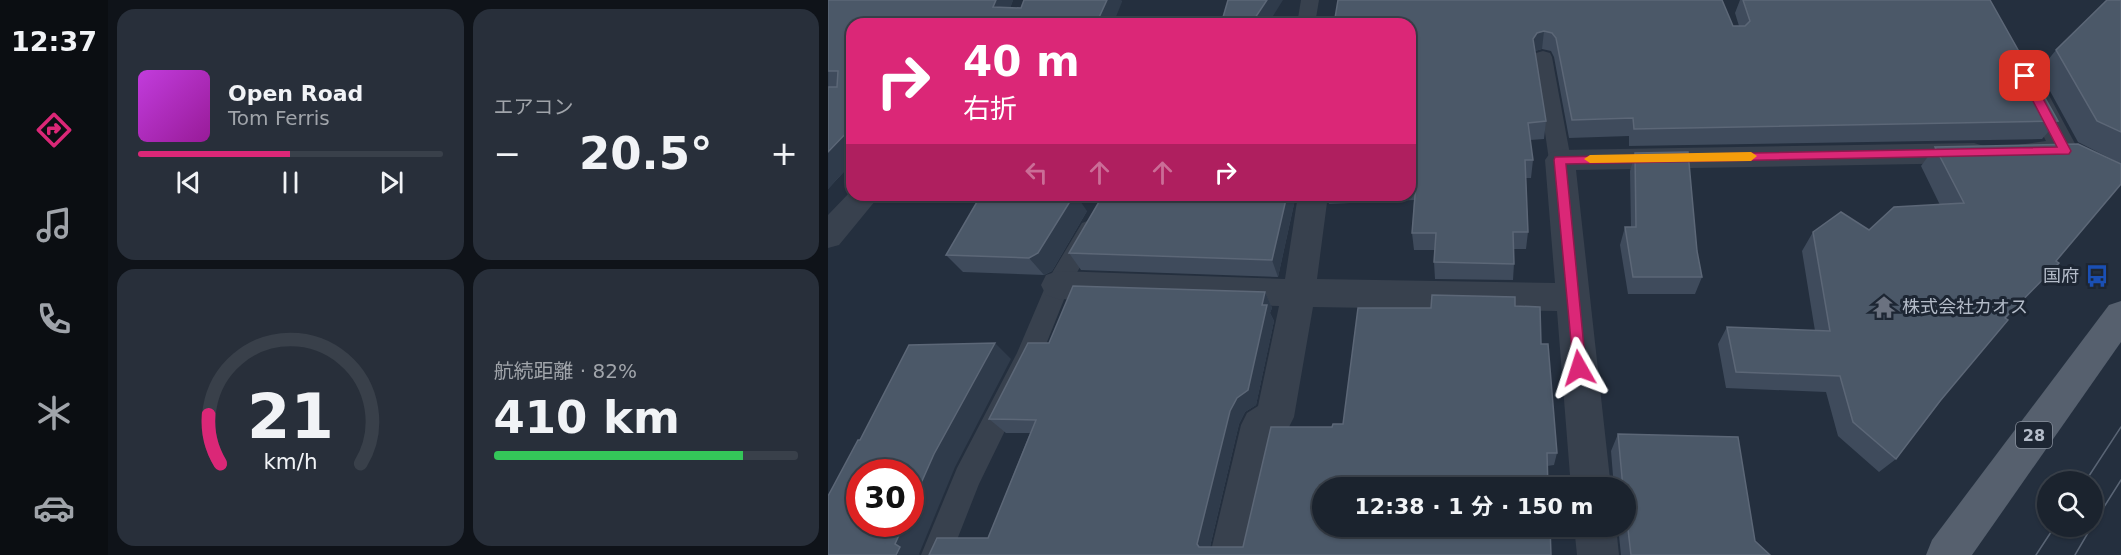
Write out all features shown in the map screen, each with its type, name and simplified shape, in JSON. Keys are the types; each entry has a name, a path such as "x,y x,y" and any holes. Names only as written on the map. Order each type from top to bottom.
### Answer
{"main road":[{"name":"28","path":"1947,555 2121,315"}],"street":[{"path":"2017,61 2065,151"},
{"path":"1590,477 1560,160 2065,151 2093,165"},
{"path":"828,236 860,201"},
{"path":"1231,555 1260,425 1275,417 1299,293 1312,201"},
{"path":"1058,285 1299,293 1572,297"},
{"path":"1596,537 1598,555"}],"lane":[{"path":"1307,18 1310,0"},
{"path":"1543,57 1560,160"},
{"path":"936,555 967,478 1028,357 1058,285 1101,209"}],"building":[{"path":"828,0 996,0 993,7 1021,8 1024,0 1107,0 1099,18 846,18 846,133 828,152 828,87 837,87 838,71 828,71"},
{"path":"1228,0 1267,0 1255,18 1223,18"},
{"path":"1338,0 1722,0 1733,26 1745,26 1750,21 1743,0 1990,0 2058,121 1634,129 1633,118 1572,120 1556,38 1552,33 1544,31 1537,33 1533,39 1546,121 1528,123 1533,160 1525,160 1528,232 1513,232 1514,264 1434,262 1436,233 1412,233 1416,201 1416,18 1335,18"},
{"path":"2107,0 2121,0 2121,132 2097,121 2056,50"},
{"path":"2078,144 2121,164 2121,184 2056,261 2059,263 2005,318 2008,320 1940,401 1896,459 1853,422 1840,376 1736,372 1727,327 1830,331 1813,232 1841,212 1869,230 1894,207 1964,203 1935,147"},
{"path":"1688,152 1697,251 1702,277 1633,277 1625,227 1636,227 1635,153"},
{"path":"978,201 1070,201 1038,253 1029,258 946,255"},
{"path":"1099,201 1286,201 1272,260 1069,253"},
{"path":"1073,286 1265,292 1262,305 1267,305 1248,390 1237,398 1230,411 1197,544 1199,547 1243,547 1271,427 1332,427 1333,424 1343,424 1358,308 1431,308 1432,295 1515,297 1515,306 1540,307 1541,344 1548,344 1557,453 1547,453 1548,477 1312,477 1312,537 1550,537 1551,555 929,555 937,538 988,538 1036,420 989,419 1028,343 1049,343"},
{"path":"995,343 924,476 924,459 848,459 909,345"},
{"path":"1618,434 1738,437 1755,541 1770,555 1631,555 1629,537 1636,537 1636,477 1622,477"},
{"path":"846,462 846,537 898,537 895,544 900,547 896,555 828,555 828,496"}],"tram line":[{"path":"2092,471 2121,427"},
{"path":"2075,555 2121,480"},
{"path":"2036,555 2048,537"}],"slow traffic":[{"path":"1590,159 1751,156"}],"place":[{"name":"国府","path":"2097,276"},
{"name":"株式会社カオス","path":"1884,307"}],"route":[{"path":"1579,368 1560,160 2065,151 2025,76"}]}
